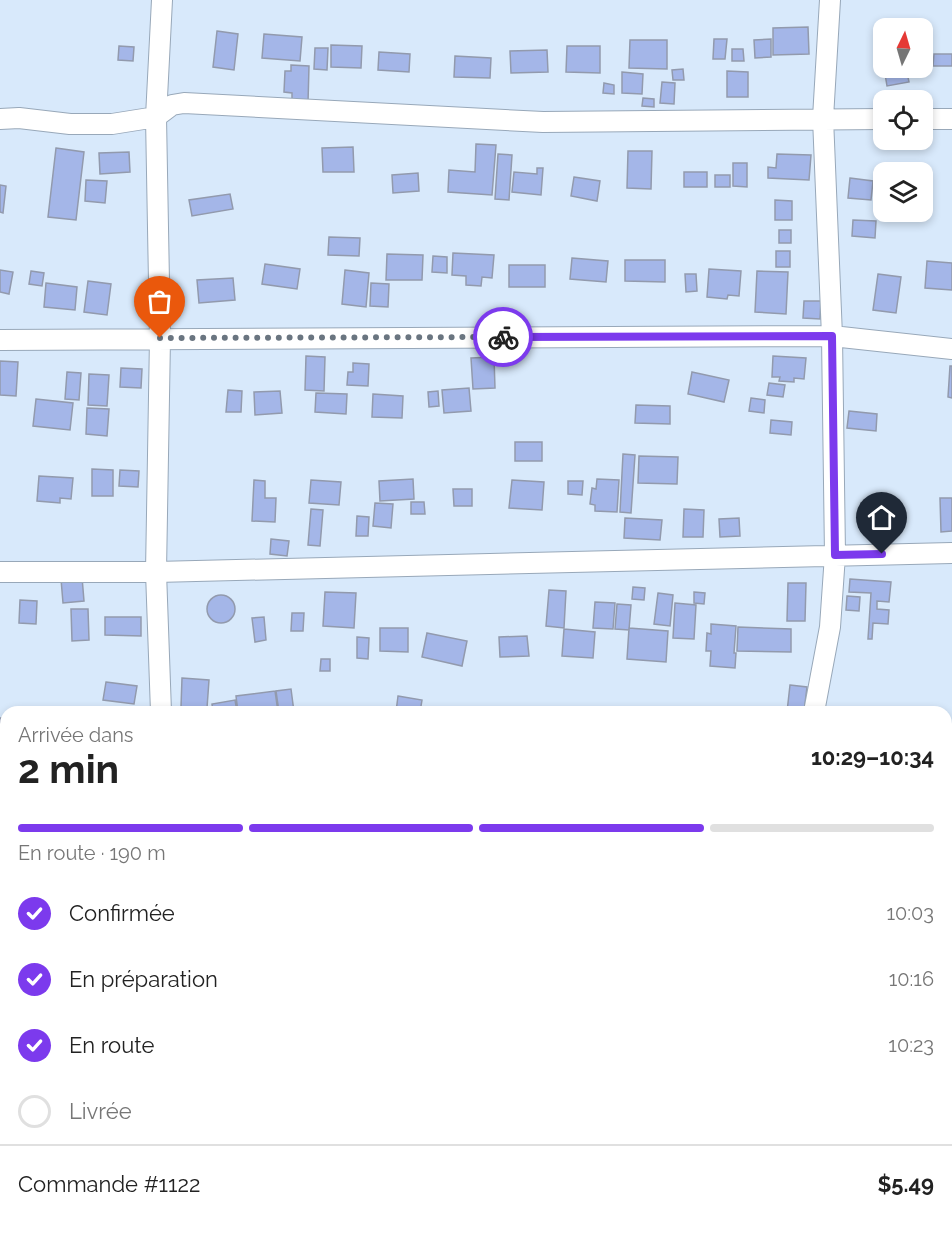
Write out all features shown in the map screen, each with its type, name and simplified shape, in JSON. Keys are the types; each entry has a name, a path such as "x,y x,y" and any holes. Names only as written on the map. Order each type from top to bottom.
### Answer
{"street":[{"path":"161,706 156,573 160,338 156,117 162,0"},
{"path":"815,706 830,627 835,555 832,336 823,118 830,0"},
{"path":"0,119 20,118 70,124 112,124 156,117 172,105 184,103 543,122 873,119"},
{"path":"933,119 952,119"},
{"path":"0,340 832,336 952,349"},
{"path":"0,572 156,573 952,553"}],"building":[{"path":"808,27 809,54 773,55 773,28"},
{"path":"217,31 238,34 234,70 213,67"},
{"path":"264,34 302,37 300,61 262,58"},
{"path":"714,39 727,39 725,59 713,59"},
{"path":"771,39 771,57 755,58 754,40"},
{"path":"630,40 667,40 667,69 629,68"},
{"path":"331,45 362,46 361,68 331,67"},
{"path":"119,46 134,47 133,61 118,60"},
{"path":"567,46 600,46 600,73 566,72"},
{"path":"315,48 328,48 327,70 314,69"},
{"path":"732,49 743,49 744,61 732,61"},
{"path":"547,50 548,72 511,73 510,51"},
{"path":"379,52 410,54 409,72 378,70"},
{"path":"934,54 952,54 952,66 933,66"},
{"path":"455,56 491,58 490,78 454,77"},
{"path":"291,65 309,66 308,103 292,102 292,93 284,92 285,71 291,71"},
{"path":"683,69 684,80 673,80 672,70"},
{"path":"727,71 748,72 748,97 727,97"},
{"path":"622,72 643,74 642,94 622,93"},
{"path":"886,78 908,78 909,82 887,86"},
{"path":"662,82 675,83 674,104 660,103"},
{"path":"604,83 614,85 614,94 603,93"},
{"path":"643,98 654,99 654,107 642,106"},
{"path":"476,144 496,145 492,195 448,192 449,170 475,172"},
{"path":"353,147 354,172 323,172 322,148"},
{"path":"56,148 84,152 76,220 48,217"},
{"path":"628,151 652,151 651,189 627,188"},
{"path":"129,152 130,172 100,174 99,153"},
{"path":"498,154 512,155 509,200 495,199"},
{"path":"777,154 811,155 809,180 768,178 768,167 776,168"},
{"path":"733,163 747,163 747,187 733,186"},
{"path":"537,168 543,168 541,195 512,192 514,172 537,174"},
{"path":"684,172 707,172 707,187 684,187"},
{"path":"418,173 419,191 393,193 392,175"},
{"path":"715,175 730,175 730,187 715,187"},
{"path":"574,177 600,181 597,201 571,196"},
{"path":"850,178 873,181 871,200 848,198"},
{"path":"86,180 107,181 105,203 85,201"},
{"path":"0,185 6,186 3,213 0,212"},
{"path":"230,194 233,209 192,216 189,200"},
{"path":"775,200 792,201 792,220 775,220"},
{"path":"853,220 876,222 875,238 852,236"},
{"path":"779,230 791,230 791,243 779,243"},
{"path":"329,237 360,238 359,256 328,255"},
{"path":"776,251 790,251 790,267 776,267"},
{"path":"453,253 494,255 492,278 482,277 481,286 466,285 466,276 452,275"},
{"path":"387,254 423,255 422,280 386,280"},
{"path":"433,256 447,257 447,273 432,272"},
{"path":"572,258 608,261 606,282 570,279"},
{"path":"625,260 665,260 665,282 625,281"},
{"path":"927,261 952,263 952,290 925,288"},
{"path":"265,264 300,269 297,289 262,284"},
{"path":"509,265 545,265 545,287 509,287"},
{"path":"709,269 741,271 739,296 728,295 727,299 707,297"},
{"path":"0,270 13,272 9,294 0,292"},
{"path":"345,270 369,273 366,307 342,304"},
{"path":"31,271 44,273 42,286 29,284"},
{"path":"757,271 788,272 786,314 755,312"},
{"path":"685,274 696,274 697,291 686,292"},
{"path":"878,274 901,277 896,313 873,310"},
{"path":"233,278 235,300 199,303 197,280"},
{"path":"88,281 111,284 107,315 84,312"},
{"path":"46,283 77,287 75,310 44,307"},
{"path":"371,283 389,284 388,307 370,306"},
{"path":"804,301 821,301 820,319 803,318"},
{"path":"306,356 325,357 324,391 305,390"},
{"path":"773,356 806,358 804,379 794,378 794,382 779,381 780,377 772,377"},
{"path":"494,357 495,388 473,389 471,358"},
{"path":"0,361 18,362 16,396 0,395"},
{"path":"353,363 369,364 368,386 347,385 348,372 353,372"},
{"path":"950,366 952,366 952,398 948,397"},
{"path":"121,368 142,369 141,388 120,387"},
{"path":"67,372 81,373 79,400 65,399"},
{"path":"692,372 729,380 724,402 688,394"},
{"path":"89,374 109,375 107,406 88,405"},
{"path":"769,383 785,385 783,397 767,395"},
{"path":"469,388 471,411 444,413 442,390"},
{"path":"228,390 242,391 241,412 226,412"},
{"path":"280,391 282,413 255,415 254,392"},
{"path":"438,391 439,406 429,407 428,392"},
{"path":"316,393 347,394 346,414 315,412"},
{"path":"373,394 403,396 402,418 372,417"},
{"path":"751,398 765,400 764,413 749,411"},
{"path":"36,399 73,403 70,430 33,426"},
{"path":"636,405 670,406 670,424 635,423"},
{"path":"87,408 109,409 107,436 86,434"},
{"path":"849,411 877,414 876,431 847,428"},
{"path":"771,420 792,422 791,435 770,433"},
{"path":"515,442 542,442 542,461 515,461"},
{"path":"623,454 635,455 631,513 620,512"},
{"path":"639,456 678,457 677,484 638,483"},
{"path":"92,469 113,470 113,496 92,496"},
{"path":"120,470 139,471 138,487 119,486"},
{"path":"39,476 73,478 71,499 60,498 60,503 37,501"},
{"path":"413,479 414,499 380,501 379,481"},
{"path":"597,479 619,480 617,512 595,511 595,505 590,504 592,488 596,489"},
{"path":"254,480 265,481 265,498 276,498 275,522 252,521"},
{"path":"311,480 341,482 339,505 309,503"},
{"path":"512,480 544,482 542,510 509,508"},
{"path":"568,481 583,481 582,495 568,494"},
{"path":"453,489 472,489 472,506 454,506"},
{"path":"940,498 952,498 952,531 941,532"},
{"path":"411,502 424,502 425,514 411,514"},
{"path":"887,502 887,520 875,520 876,527 862,527 861,503"},
{"path":"375,503 393,504 391,528 373,526"},
{"path":"311,509 323,510 320,546 308,545"},
{"path":"684,509 704,510 703,537 683,537"},
{"path":"357,516 369,517 368,536 356,536"},
{"path":"625,518 662,520 660,540 624,538"},
{"path":"739,518 740,536 720,537 719,519"},
{"path":"271,539 289,541 287,556 270,554"},
{"path":"82,577 84,601 63,603 61,579"},
{"path":"850,579 891,582 889,602 877,601 877,609 889,610 888,624 873,623 872,639 868,639 871,593 849,592"},
{"path":"788,583 806,583 805,621 787,621"},
{"path":"633,587 645,588 644,600 632,599"},
{"path":"549,590 566,591 564,628 546,626"},
{"path":"325,592 356,593 354,628 323,626"},
{"path":"694,592 705,593 704,604 694,603"},
{"path":"658,593 673,595 670,626 654,624"},
{"path":"221,595 231,599 235,609 231,619 221,623 211,619 207,609 211,599"},
{"path":"847,596 860,597 859,611 846,610"},
{"path":"20,600 37,601 36,624 19,623"},
{"path":"595,602 615,603 613,629 593,628"},
{"path":"675,603 696,605 694,639 673,638"},
{"path":"617,604 631,605 629,630 615,629"},
{"path":"71,609 88,609 89,640 72,641"},
{"path":"292,613 304,613 303,631 291,631"},
{"path":"105,617 141,617 141,636 105,635"},
{"path":"264,617 266,640 255,642 252,618"},
{"path":"711,624 736,626 735,668 710,666 711,651 706,651 707,633 711,634"},
{"path":"738,627 791,629 791,652 737,651"},
{"path":"380,628 408,628 408,652 380,651"},
{"path":"629,628 668,631 666,662 627,659"},
{"path":"564,629 595,632 593,658 562,656"},
{"path":"427,633 467,641 462,666 422,657"},
{"path":"527,636 529,656 500,657 499,637"},
{"path":"357,637 369,638 368,659 357,658"},
{"path":"321,659 330,659 330,671 320,671"},
{"path":"182,678 209,680 207,706 181,706"},
{"path":"106,682 137,686 134,704 103,700"},
{"path":"790,685 807,687 805,706 788,706"},
{"path":"291,689 293,706 278,706 276,691"},
{"path":"275,691 277,706 237,706 236,696"},
{"path":"398,696 422,700 421,706 397,706"},
{"path":"235,700 236,706 212,706 212,704"}],"way so far":[{"path":"160,338 503,337"}],"route":[{"path":"503,337 832,336 835,555 882,554"}]}
